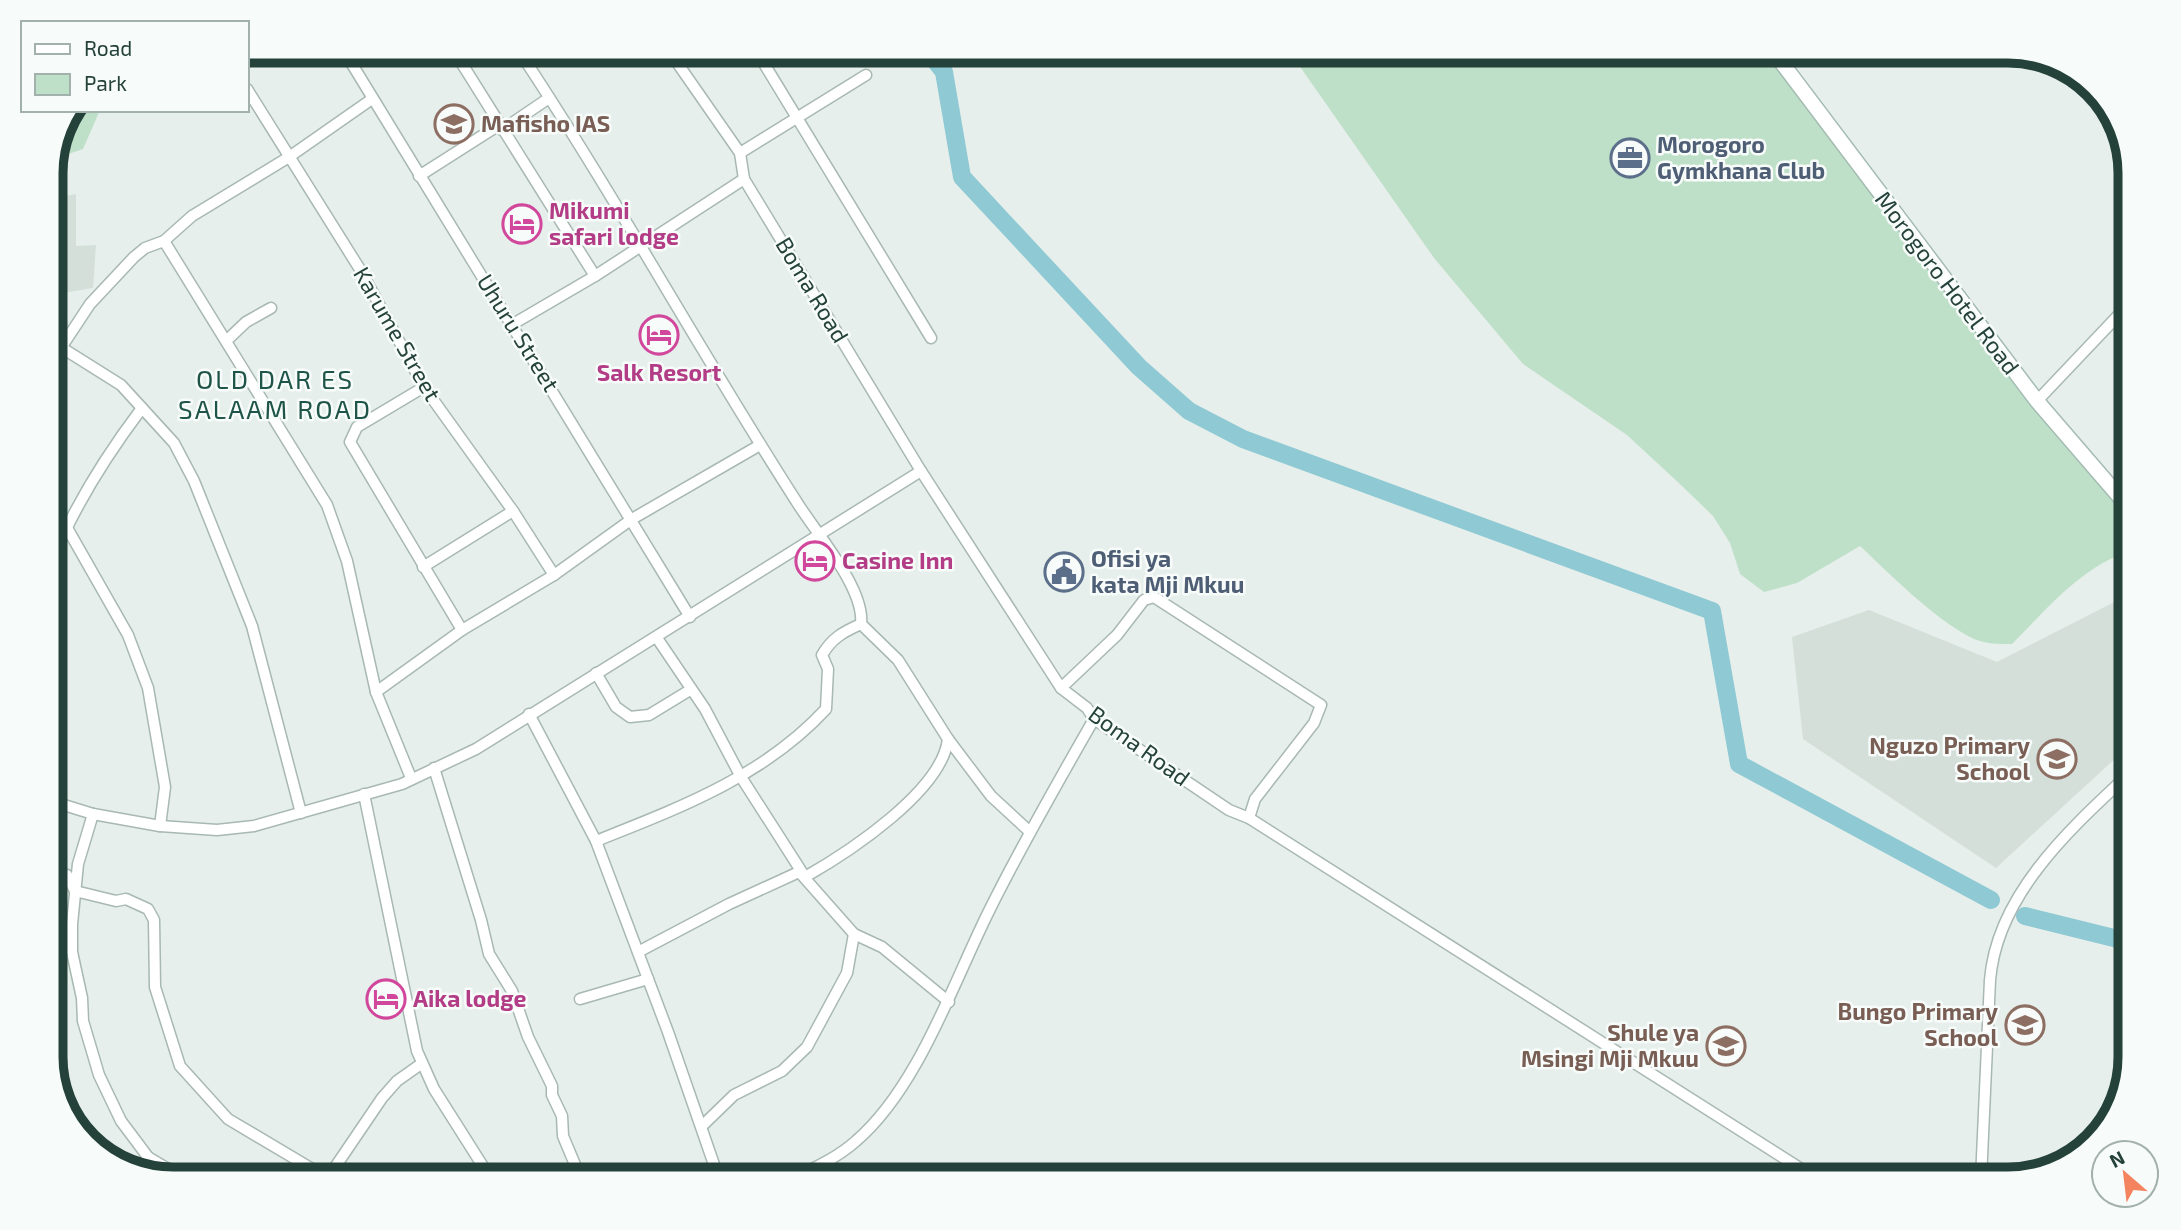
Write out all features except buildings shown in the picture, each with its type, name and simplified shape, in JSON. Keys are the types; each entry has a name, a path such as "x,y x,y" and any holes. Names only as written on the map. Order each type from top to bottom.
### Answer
{"street":[{"name":"Uhuru Street","path":"351,63 690,617"},
{"path":"461,63 502,130"},
{"path":"527,63 642,243 760,445 840,566 862,610 861,624 898,660 948,739 991,796 1030,832"},
{"name":"Boma Road","path":"677,63 740,153 744,179 921,471 1061,688 1087,708 1094,719 1229,810 1250,818 1798,1167"},
{"path":"763,63 931,338"},
{"name":"Morogoro Hotel Road","path":"1782,63 2037,401 2118,495"},
{"path":"740,153 866,75"},
{"name":"Karume Street","path":"248,91 361,271 424,387 513,511 554,575"},
{"path":"502,130 549,98"},
{"path":"63,334 119,270 145,247 164,241 192,216 289,157 373,99"},
{"path":"419,176 499,125 595,276"},
{"path":"513,324 595,276 744,179"},
{"path":"164,241 327,505 347,561 376,692 411,778"},
{"path":"226,341 246,323 271,308"},
{"path":"2037,401 2118,316"},
{"path":"63,348 121,385 174,443 206,505 258,647 301,813"},
{"path":"424,387 357,427 350,442 462,630"},
{"path":"63,533 105,457 142,408"},
{"path":"376,692 462,630 554,575 632,519 760,445"},
{"path":"63,805 93,814 160,826 217,830 254,826 411,778 476,749 921,471"},
{"path":"423,566 513,511"},
{"path":"66,526 128,635 148,688 165,787 160,826"},
{"path":"1061,688 1117,635 1144,600 1154,597 1286,684 1316,700 1321,705 1314,723 1255,800 1250,818"},
{"path":"596,842 691,803 741,777 780,751 825,709 828,669 821,655 836,636 861,624"},
{"path":"657,638 705,709 741,777 802,874 854,934 882,947 949,1002"},
{"path":"596,673 616,706 630,717 649,715 690,690"},
{"path":"529,714 596,842 715,1167"},
{"path":"817,1167 854,1143 877,1119 949,1002 986,916 1094,719"},
{"path":"638,951 802,874 878,826 918,792 937,769 946,752 948,739"},
{"path":"937,769 950,762 967,765"},
{"path":"434,768 481,919 489,954 512,991 527,1037 552,1086 552,1095 562,1116 563,1136 576,1167"},
{"path":"1981,1167 1992,967 2007,922 2018,901 2067,832 2118,784"},
{"path":"364,794 411,1031 421,1063 434,1089 483,1167"},
{"path":"93,814 78,864 72,951 82,998 83,1021 93,1059 115,1112 148,1157 164,1166"},
{"path":"63,876 66,875 75,891 116,901 126,899 151,913 154,920 155,987 180,1066 228,1119 309,1167"},
{"path":"702,1126 734,1096 782,1072 807,1047 847,973 854,934"},
{"path":"580,999 648,979"},
{"path":"336,1167 388,1091 421,1063"},
{"path":"145,1163 148,1157"},
{"path":"827,1162 833,1167"}],"shaded area":[{"path":"76,194 76,246 96,245 93,288 63,293 63,197"},
{"path":"2118,600 2118,756 1996,868 1803,739 1792,637 1869,610 1997,662"},
{"name":"Bungo Primary School","path":"2024,1010 2041,1026 2026,1041 2009,1024"}],"green space":[{"path":"1297,63 1774,63 2118,508 2118,556 2096,567 2066,590 2012,644 1980,641 1956,629 1912,595 1860,546 1797,583 1764,592 1740,574 1730,543 1713,516 1627,435 1523,364 1434,258"},
{"path":"82,112 99,112 83,149 65,155 74,125"}],"waterway":[{"path":"937,63 944,72 962,177 1139,367 1189,411 1243,439 1712,611 1739,764 1991,900"},
{"path":"2025,916 2118,939"}],"place":[{"name":"Mafisho IAS","path":"454,124"},
{"name":"Morogoro Gymkhana Club","path":"1630,158"},
{"name":"Mikumi safari lodge","path":"522,224"},
{"name":"Salk Resort","path":"659,335"},
{"name":"Casine Inn","path":"815,561"},
{"name":"Ofisi ya kata Mji Mkuu","path":"1064,572"},
{"name":"Nguzo Primary School","path":"2057,759"},
{"name":"Aika lodge","path":"386,999"},
{"name":"Bungo Primary School","path":"2025,1025"},
{"name":"Shule ya Msingi Mji Mkuu","path":"1726,1046"}],"district":[{"name":"OLD DAR ES SALAAM ROAD","path":"275,395"}]}
